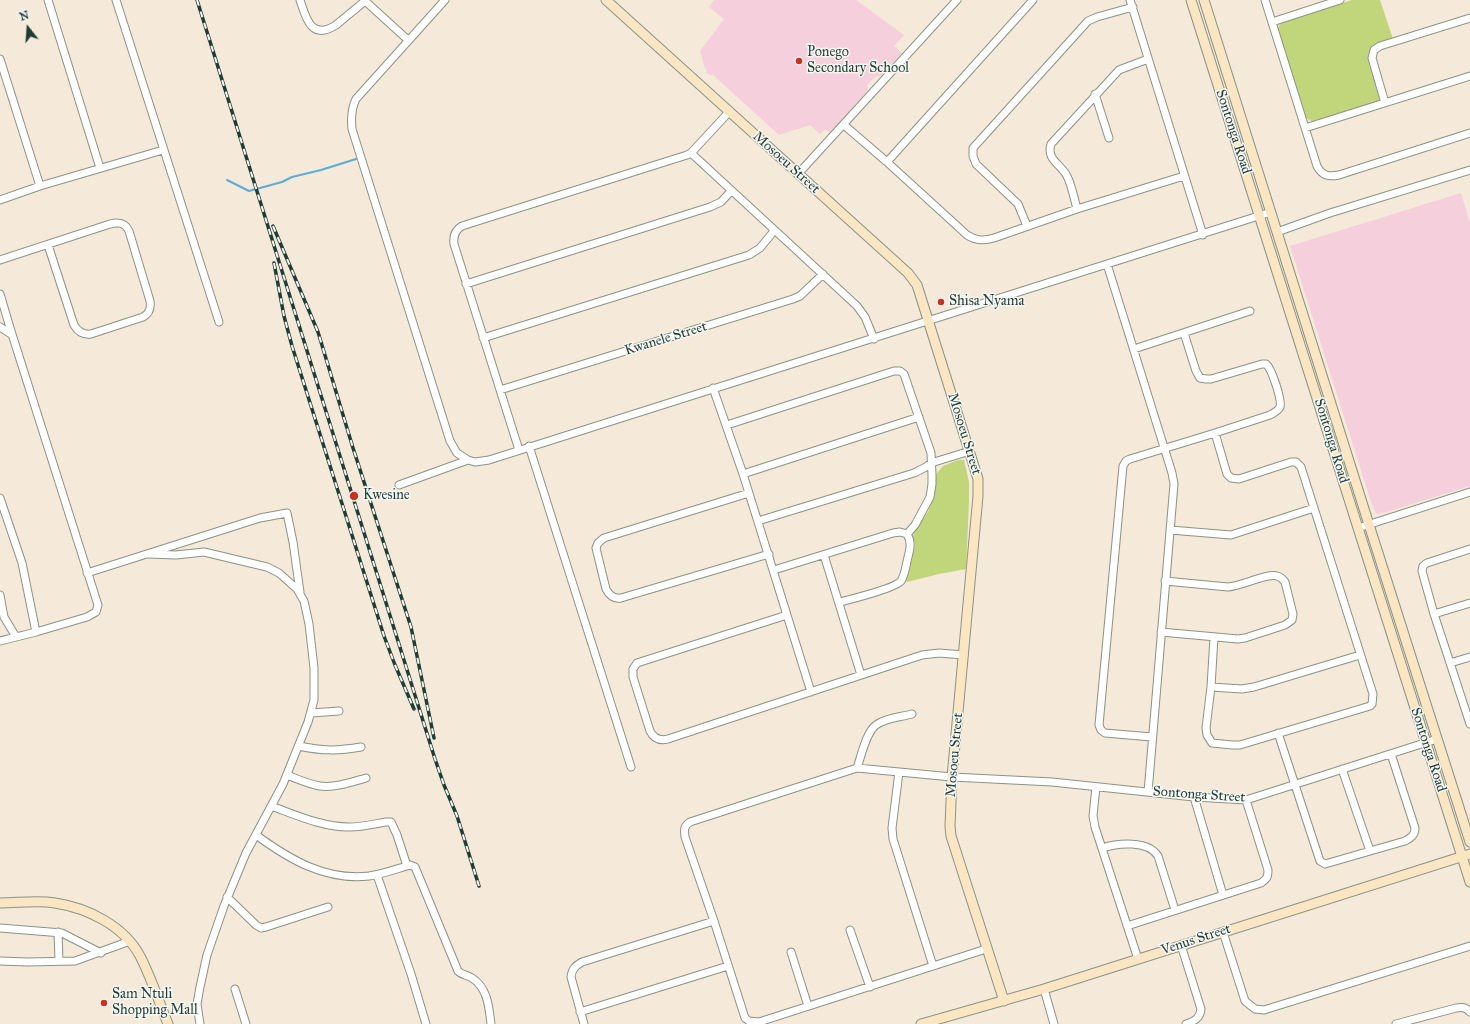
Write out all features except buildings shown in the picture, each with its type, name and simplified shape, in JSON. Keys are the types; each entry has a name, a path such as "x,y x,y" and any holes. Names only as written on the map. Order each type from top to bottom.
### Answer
{"street":[{"path":"48,0 100,168"},
{"path":"116,0 219,322"},
{"path":"300,0 309,24 315,28 323,29 331,27 364,1 408,40"},
{"path":"445,0 356,99 351,114 352,129 450,441 457,453 468,460 481,462 713,388 874,339 1271,212"},
{"name":"Mosoeu Street","path":"606,0 913,278 917,285 977,474 979,490 952,777 950,826 951,836 986,949 1004,1001"},
{"path":"798,174 956,0"},
{"path":"887,162 1033,0"},
{"name":"Sontonga Road","path":"1191,0 1426,743 1466,855 1470,882"},
{"name":"Sontonga Road","path":"1204,0 1470,842"},
{"path":"1265,0 1319,170 1324,175 1339,175 1470,135"},
{"path":"1272,22 1340,0"},
{"path":"1027,226 1018,204 976,164 973,156 974,148 1085,24 1093,18 1131,3 1203,234"},
{"path":"1385,103 1372,58 1372,54 1375,49 1470,18"},
{"path":"0,59 40,186"},
{"path":"1077,209 1067,176 1052,158 1050,149 1054,140 1095,94 1119,70 1148,59"},
{"path":"1305,128 1470,76"},
{"path":"1095,94 1109,138"},
{"path":"519,450 453,239 458,228 681,158 691,153 729,112"},
{"path":"844,125 971,238 980,240 989,239 1077,209 1184,176"},
{"path":"0,200 40,186 163,150"},
{"path":"691,153 860,310 874,339"},
{"path":"1277,232 1330,213 1470,170"},
{"path":"466,284 710,208 721,202 732,191"},
{"path":"0,260 110,224 117,223 125,225 129,231 150,300 151,308 149,312 143,317 96,332 87,334 79,332 74,325 48,245"},
{"path":"483,338 749,255 760,248 774,231"},
{"path":"1107,264 1134,348 1174,484 1148,792"},
{"name":"Kwanele Street","path":"500,390 793,299 800,296 823,274"},
{"path":"0,294 98,605 96,612 87,617 0,641"},
{"path":"1134,348 1250,311"},
{"path":"0,327 12,334"},
{"path":"1152,737 1105,733 1100,728 1098,722 1123,466 1130,458 1215,433 1274,413 1279,408 1280,398 1271,369 1266,364 1257,365 1211,379 1200,378 1196,371 1184,333"},
{"path":"727,425 897,371 902,372 906,377 931,453 932,484 930,497 914,527 907,534"},
{"path":"713,388 727,425 769,554 811,692"},
{"path":"743,474 919,417"},
{"path":"1214,637 1211,687 1206,728 1207,735 1212,743 1240,745 1278,732 1370,706 1372,704 1373,694 1303,470 1298,463 1291,462 1239,478 1231,478 1227,474 1215,433"},
{"path":"529,446 631,767"},
{"path":"758,521 914,473 931,463 970,451"},
{"path":"399,485 468,460"},
{"path":"1358,528 1470,492"},
{"path":"748,493 604,538 598,543 596,548 606,589 611,596 621,598 769,554"},
{"path":"0,498 22,563 36,632"},
{"path":"1170,530 1231,535 1314,508"},
{"path":"87,573 260,518 287,513 293,542 300,594"},
{"path":"774,570 893,533 900,532 907,534 911,544 901,581 892,586 840,602"},
{"path":"1470,549 1430,562 1423,566 1422,573 1450,663 1469,715 1470,724"},
{"path":"148,554 176,555 204,552 267,567 285,578 297,589 306,610 314,668 315,692 311,713 299,746 287,775 246,853 227,897 207,955 197,1009 200,1024"},
{"path":"824,555 840,602 861,675"},
{"path":"1161,632 1241,639 1289,623 1292,620 1293,614 1284,582 1282,578 1276,576 1228,587 1165,581"},
{"path":"0,595 4,617 16,637"},
{"path":"1434,614 1470,603"},
{"path":"787,615 637,664 633,669 634,677 650,731 656,739 668,740 928,654 948,653 964,655"},
{"path":"1211,687 1242,689 1254,688 1360,655"},
{"path":"1450,663 1470,657"},
{"path":"311,713 339,711"},
{"path":"912,714 880,723 871,729 857,768 690,822 686,824 684,828 685,836 745,1018 749,1021 759,1022 986,949"},
{"path":"1278,732 1318,855 1323,863 1330,864 1405,841 1410,839 1415,832 1391,754"},
{"name":"Sontonga Street","path":"857,768 952,777 1052,782 1194,797 1246,800 1437,739"},
{"path":"299,746 328,751 360,747"},
{"path":"1342,769 1370,851"},
{"path":"899,772 892,828 893,839 933,966"},
{"path":"287,775 313,784 325,786 339,785 366,778"},
{"path":"1096,787 1093,816 1138,959"},
{"path":"1194,797 1223,895"},
{"path":"1128,926 1261,883 1266,880 1268,870 1246,800"},
{"path":"271,806 312,821 338,827 358,827 391,822 397,835 406,866"},
{"path":"256,835 290,858 320,871 358,877 377,875 412,865 417,870 458,971 472,978 486,994 491,1024"},
{"path":"1102,848 1122,844 1144,846 1155,851 1158,856 1175,910"},
{"name":"Venus Street","path":"921,1024 934,1022 1044,989 1466,855"},
{"path":"377,875 411,974 426,1024"},
{"path":"227,897 261,928 328,907"},
{"path":"0,903 54,903 74,907 105,920 130,941 140,956 148,972 154,991 168,1024"},
{"path":"584,1024 570,977 575,965 714,921"},
{"path":"0,928 58,932 71,936 101,953"},
{"path":"850,930 870,987"},
{"path":"58,932 59,961"},
{"path":"1223,932 1245,1001 1254,1010 1264,1010 1470,946"},
{"path":"0,961 75,961 101,953 130,941"},
{"path":"1181,945 1201,1009 1199,1018 1186,1024"},
{"path":"791,952 808,1006"},
{"path":"580,1012 728,966"},
{"path":"235,989 246,1024"},
{"path":"1044,989 1054,1024"},
{"path":"154,991 162,1024"},
{"path":"1396,1024 1456,1008 1463,1007 1470,1012"}],"shaded area":[{"name":"Ponego Secondary School","path":"714,0 856,0 904,35 894,46 902,53 881,76 875,77 867,85 868,90 830,133 826,129 820,134 810,125 779,135 712,74 711,76 706,72 707,70 700,51 724,19 709,7"},
{"path":"1461,193 1470,223 1470,486 1380,514 1376,513 1371,502 1290,246"}],"green space":[{"path":"1352,0 1380,0 1393,39 1370,50 1369,54 1370,66 1381,98 1378,102 1313,122 1305,117 1278,28 1280,24 1285,21"},
{"path":"958,460 964,460 969,482 966,569 907,582 905,581 915,545 913,537 914,531 928,512 933,499 936,474 943,466"}],"waterway":[{"path":"227,180 249,191 356,159"}],"railway":[{"path":"197,0 435,759 457,816 479,886"},
{"path":"273,226 318,332 353,448 411,627 434,738"},
{"path":"274,263 284,316 292,346 384,636 414,709"}],"place":[{"name":"Ponego Secondary School","path":"799,61"},
{"name":"Shisa Nyama","path":"941,302"},
{"name":"Kwesine","path":"354,496"},
{"name":"Sam Ntuli Shopping Mall","path":"104,1003"}]}
